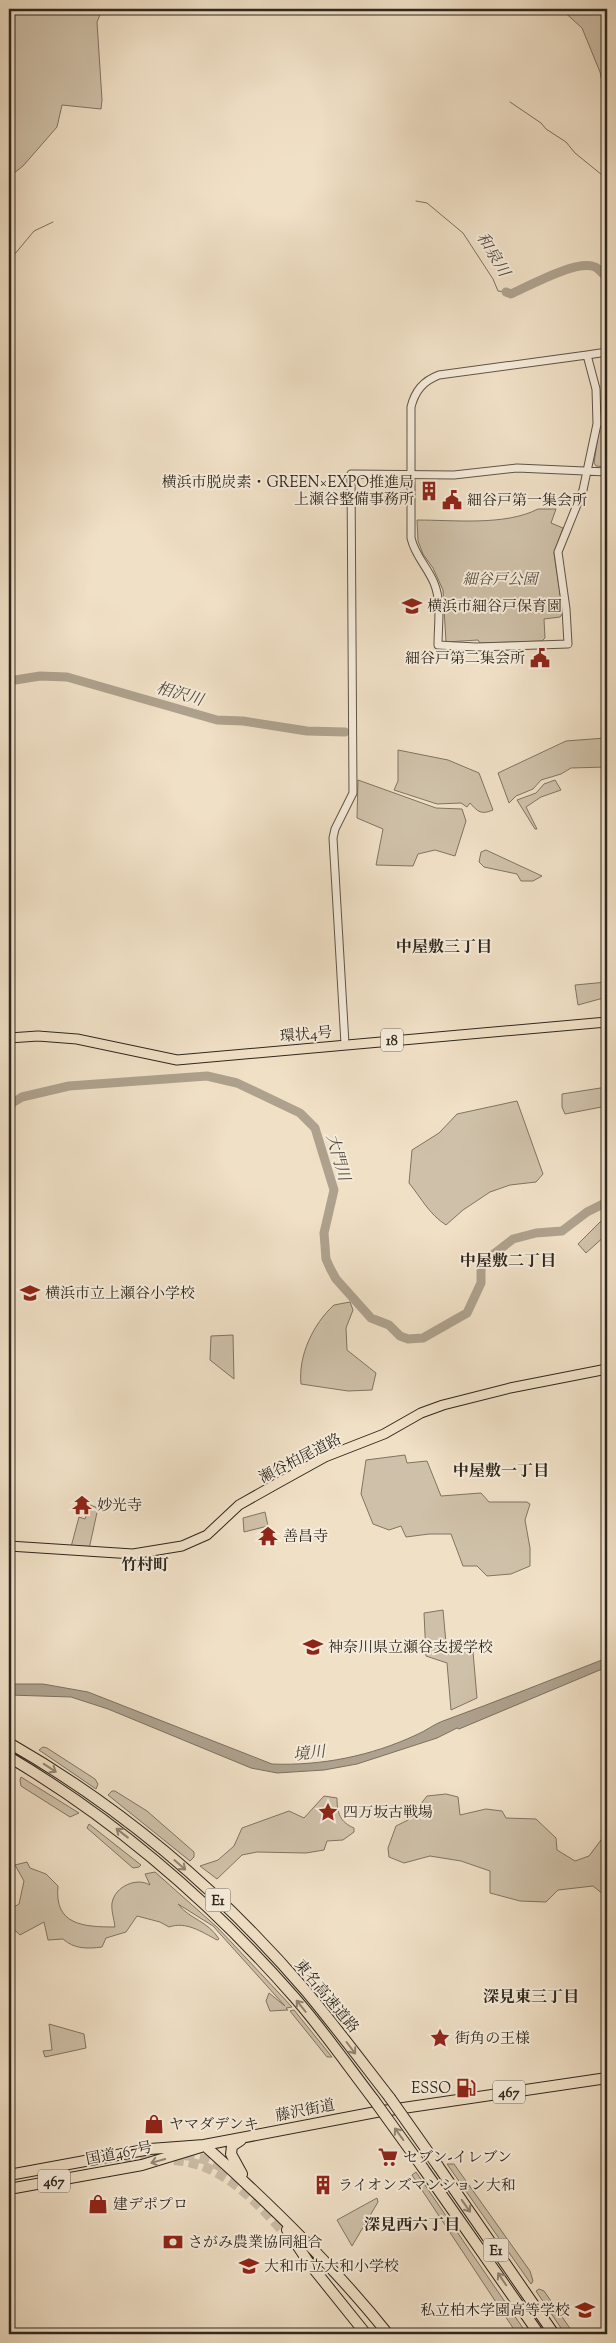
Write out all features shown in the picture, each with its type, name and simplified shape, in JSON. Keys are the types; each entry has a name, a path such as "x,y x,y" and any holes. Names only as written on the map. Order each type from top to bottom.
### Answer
{"highway":[{"name":"東名高速道路","path":"9,1743 92,1796 163,1850 244,1926 305,1990 390,2098 554,2334"},
{"name":"東名高速道路","path":"9,1757 57,1787 118,1830 162,1865 209,1908 295,1998 374,2100 539,2334"},
{"name":"藤沢街道","path":"9,2175 150,2149 204,2145 376,2112 607,2078"},
{"path":"248,2183 232,2157 231,2149 240,2140 264,2133"},
{"path":"204,2145 248,2183 335,2270 388,2334"},
{"name":"国道467号","path":"9,2189 147,2164 196,2150 204,2145"},
{"path":"276,2213 312,2268 366,2334"},
{"path":"312,2268 321,2269 324,2266 323,2259"},
{"path":"324,2283 323,2278 326,2272 335,2270"},
{"path":"373,2334 344,2294 381,2334"}],"main road":[{"name":"環状4号","path":"9,1038 38,1036 77,1039 177,1060 607,1022"},
{"name":"瀬谷柏尾道路","path":"9,1546 133,1554 182,1546 206,1535 239,1505 278,1483 325,1457 384,1434 426,1411 443,1404 510,1388 607,1369"}],"street":[{"path":"587,355 596,389 598,415 589,470 558,552 566,608 568,644 512,646 438,645 438,594 427,570 418,558 411,538 411,407 414,397 425,382 439,375 607,352"},
{"path":"345,1044 333,838 335,829 353,793 350,474 411,473 454,475 517,468 607,472"}],"green space":[{"path":"9,9 102,10 97,22 102,100 101,109 62,105 57,127 23,166 9,177"},
{"path":"561,9 607,9 607,105 600,72 582,28"},
{"path":"607,415 607,467 596,466 594,463 601,416"},
{"name":"細谷戸公園","path":"538,509 556,509 551,523 563,528 554,553 563,613 560,617 544,619 545,638 542,641 480,643 478,640 446,642 443,590 418,541 417,520 495,520 510,518"},
{"path":"605,738 607,740 607,767 571,768 561,774 541,780 533,789 516,796 509,803 498,773 566,741"},
{"path":"398,750 448,760 479,773 493,810 480,812 470,803 467,807 461,803 437,804 394,790 398,781"},
{"path":"358,780 436,808 462,809 466,821 455,856 435,850 418,854 413,866 376,865 383,829 357,818"},
{"path":"555,780 561,790 541,797 526,807 537,829 535,829 517,800 536,793 544,784"},
{"path":"486,850 542,876 533,881 521,881 517,874 484,867 479,862 481,852"},
{"path":"607,982 607,997 578,1005 575,985"},
{"path":"607,1087 607,1106 565,1114 562,1107 562,1094"},
{"path":"517,1101 543,1174 536,1182 510,1185 490,1192 463,1210 446,1225 430,1211 409,1183 412,1150 439,1133 457,1114"},
{"path":"607,1218 607,1234 586,1253 578,1244 602,1220"},
{"path":"350,1302 353,1310 346,1328 347,1350 376,1373 372,1390 348,1391 301,1384 302,1363 308,1341 320,1321 334,1305"},
{"path":"233,1335 234,1379 210,1360 211,1336"},
{"path":"405,1455 407,1463 427,1461 441,1496 481,1493 489,1502 527,1502 530,1504 525,1520 530,1548 530,1566 511,1574 487,1576 477,1566 463,1566 451,1534 406,1537 401,1526 389,1530 373,1524 361,1494 366,1460"},
{"path":"90,1505 98,1508 89,1549 71,1547 79,1517 85,1519"},
{"path":"265,1512 268,1526 244,1532 243,1518"},
{"path":"443,1610 447,1654 473,1652 477,1698 451,1710 447,1663 426,1656 424,1613"},
{"path":"43,1747 95,1779 98,1784 96,1789 39,1750"},
{"path":"21,1777 79,1813 70,1817 21,1786"},
{"path":"112,1791 147,1811 194,1852 194,1857 190,1861 108,1795"},
{"path":"446,1794 458,1797 460,1815 486,1809 502,1811 506,1818 536,1819 556,1838 557,1850 575,1861 589,1856 607,1832 607,1895 604,1895 593,1886 558,1890 546,1902 520,1901 490,1893 490,1871 461,1861 430,1856 404,1863 389,1857 388,1848 396,1826 408,1820 427,1796"},
{"path":"324,1796 337,1798 342,1820 354,1828 354,1832 343,1840 327,1841 324,1850 306,1853 257,1852 242,1855 217,1879 200,1866 218,1860 234,1846 242,1828 289,1811 304,1818"},
{"path":"89,1824 141,1865 133,1868 87,1828"},
{"path":"27,1862 30,1868 46,1874 58,1886 58,1899 61,1909 66,1916 73,1921 92,1926 115,1927 112,1903 117,1892 133,1883 139,1882 150,1885 145,1874 155,1872 218,1928 292,2007 286,2008 288,2010 270,2011 266,2001 269,1993 285,2006 213,1926 178,1904 182,1909 210,1928 219,1939 217,1940 188,1926 169,1927 160,1922 137,1916 126,1932 106,1938 102,1947 81,1948 63,1939 48,1940 44,1922 20,1935 9,1925 9,1910 19,1904 24,1881 15,1865"},
{"path":"294,2010 332,2057 327,2057 290,2011"},
{"path":"49,2024 84,2034 86,2048 45,2057 43,2051 52,2050"},
{"path":"447,2164 454,2164 530,2271 533,2281 531,2284"},
{"path":"416,2172 527,2334 517,2334 412,2175"},
{"path":"377,2198 378,2202 352,2246 337,2220"},
{"path":"539,2289 544,2291 574,2334 565,2334 536,2291"}],"shaded area":[{"path":"607,1658 607,1667 459,1729 457,1728 437,1738 357,1764 324,1770 277,1773 251,1768 108,1709 71,1697 9,1695 9,1684 43,1684 88,1692 272,1764 309,1763 346,1758 381,1749 420,1733 440,1722"}],"waterway":[{"path":"594,9 607,14"},
{"path":"510,102 566,142 575,153 607,179"},
{"name":"和泉川","path":"416,201 427,203 463,233 493,279 498,291 506,292"},
{"path":"9,261 34,231 53,222"},
{"name":"和泉川","path":"506,292 511,294 553,274 577,267 595,267 607,277"},
{"name":"相沢川","path":"9,681 40,676 67,677 217,720 243,721 307,731 345,732"},
{"name":"大門川","path":"9,1105 22,1097 69,1086 207,1076 237,1083 300,1113 315,1128 334,1190 324,1233 326,1259 330,1268 336,1279 371,1318 389,1325 400,1336 408,1339 423,1338 467,1313 481,1283 481,1268 486,1260 513,1239 536,1233 562,1231 587,1212 607,1202"}],"tunnel":[{"path":"125,2158 179,2154 204,2159 229,2172"},
{"path":"174,2160 192,2163 225,2177 253,2200 291,2240"}],"place":[{"name":"横浜市脱炭素・GREEN×EXPO推進局 上瀬谷整備事務所","path":"429,491"},
{"name":"細谷戸第一集会所","path":"452,500"},
{"name":"横浜市細谷戸保育園","path":"412,606"},
{"name":"細谷戸第二集会所","path":"540,658"},
{"name":"横浜市立上瀬谷小学校","path":"30,1293"},
{"name":"妙光寺","path":"82,1505"},
{"name":"善昌寺","path":"268,1536"},
{"name":"神奈川県立瀬谷支援学校","path":"313,1647"},
{"name":"四万坂古戦場","path":"328,1812"},
{"name":"街角の王様","path":"440,2038"},
{"name":"ESSO","path":"466,2088"},
{"name":"ヤマダデンキ","path":"154,2124"},
{"name":"セブン-イレブン","path":"388,2157"},
{"name":"ライオンズマンション大和","path":"323,2185"},
{"name":"建デポプロ","path":"98,2204"},
{"name":"さがみ農業協同組合","path":"173,2242"},
{"name":"大和市立大和小学校","path":"249,2266"},
{"name":"私立柏木学園高等学校","path":"585,2310"}],"district":[{"name":"中屋敷三丁目","path":"444,946"},
{"name":"中屋敷二丁目","path":"508,1260"},
{"name":"中屋敷一丁目","path":"501,1470"},
{"name":"竹村町","path":"145,1564"},
{"name":"深見東三丁目","path":"531,1996"},
{"name":"深見西六丁目","path":"412,2224"}],"water label":[{"name":"境川","path":"309,1752"}]}
